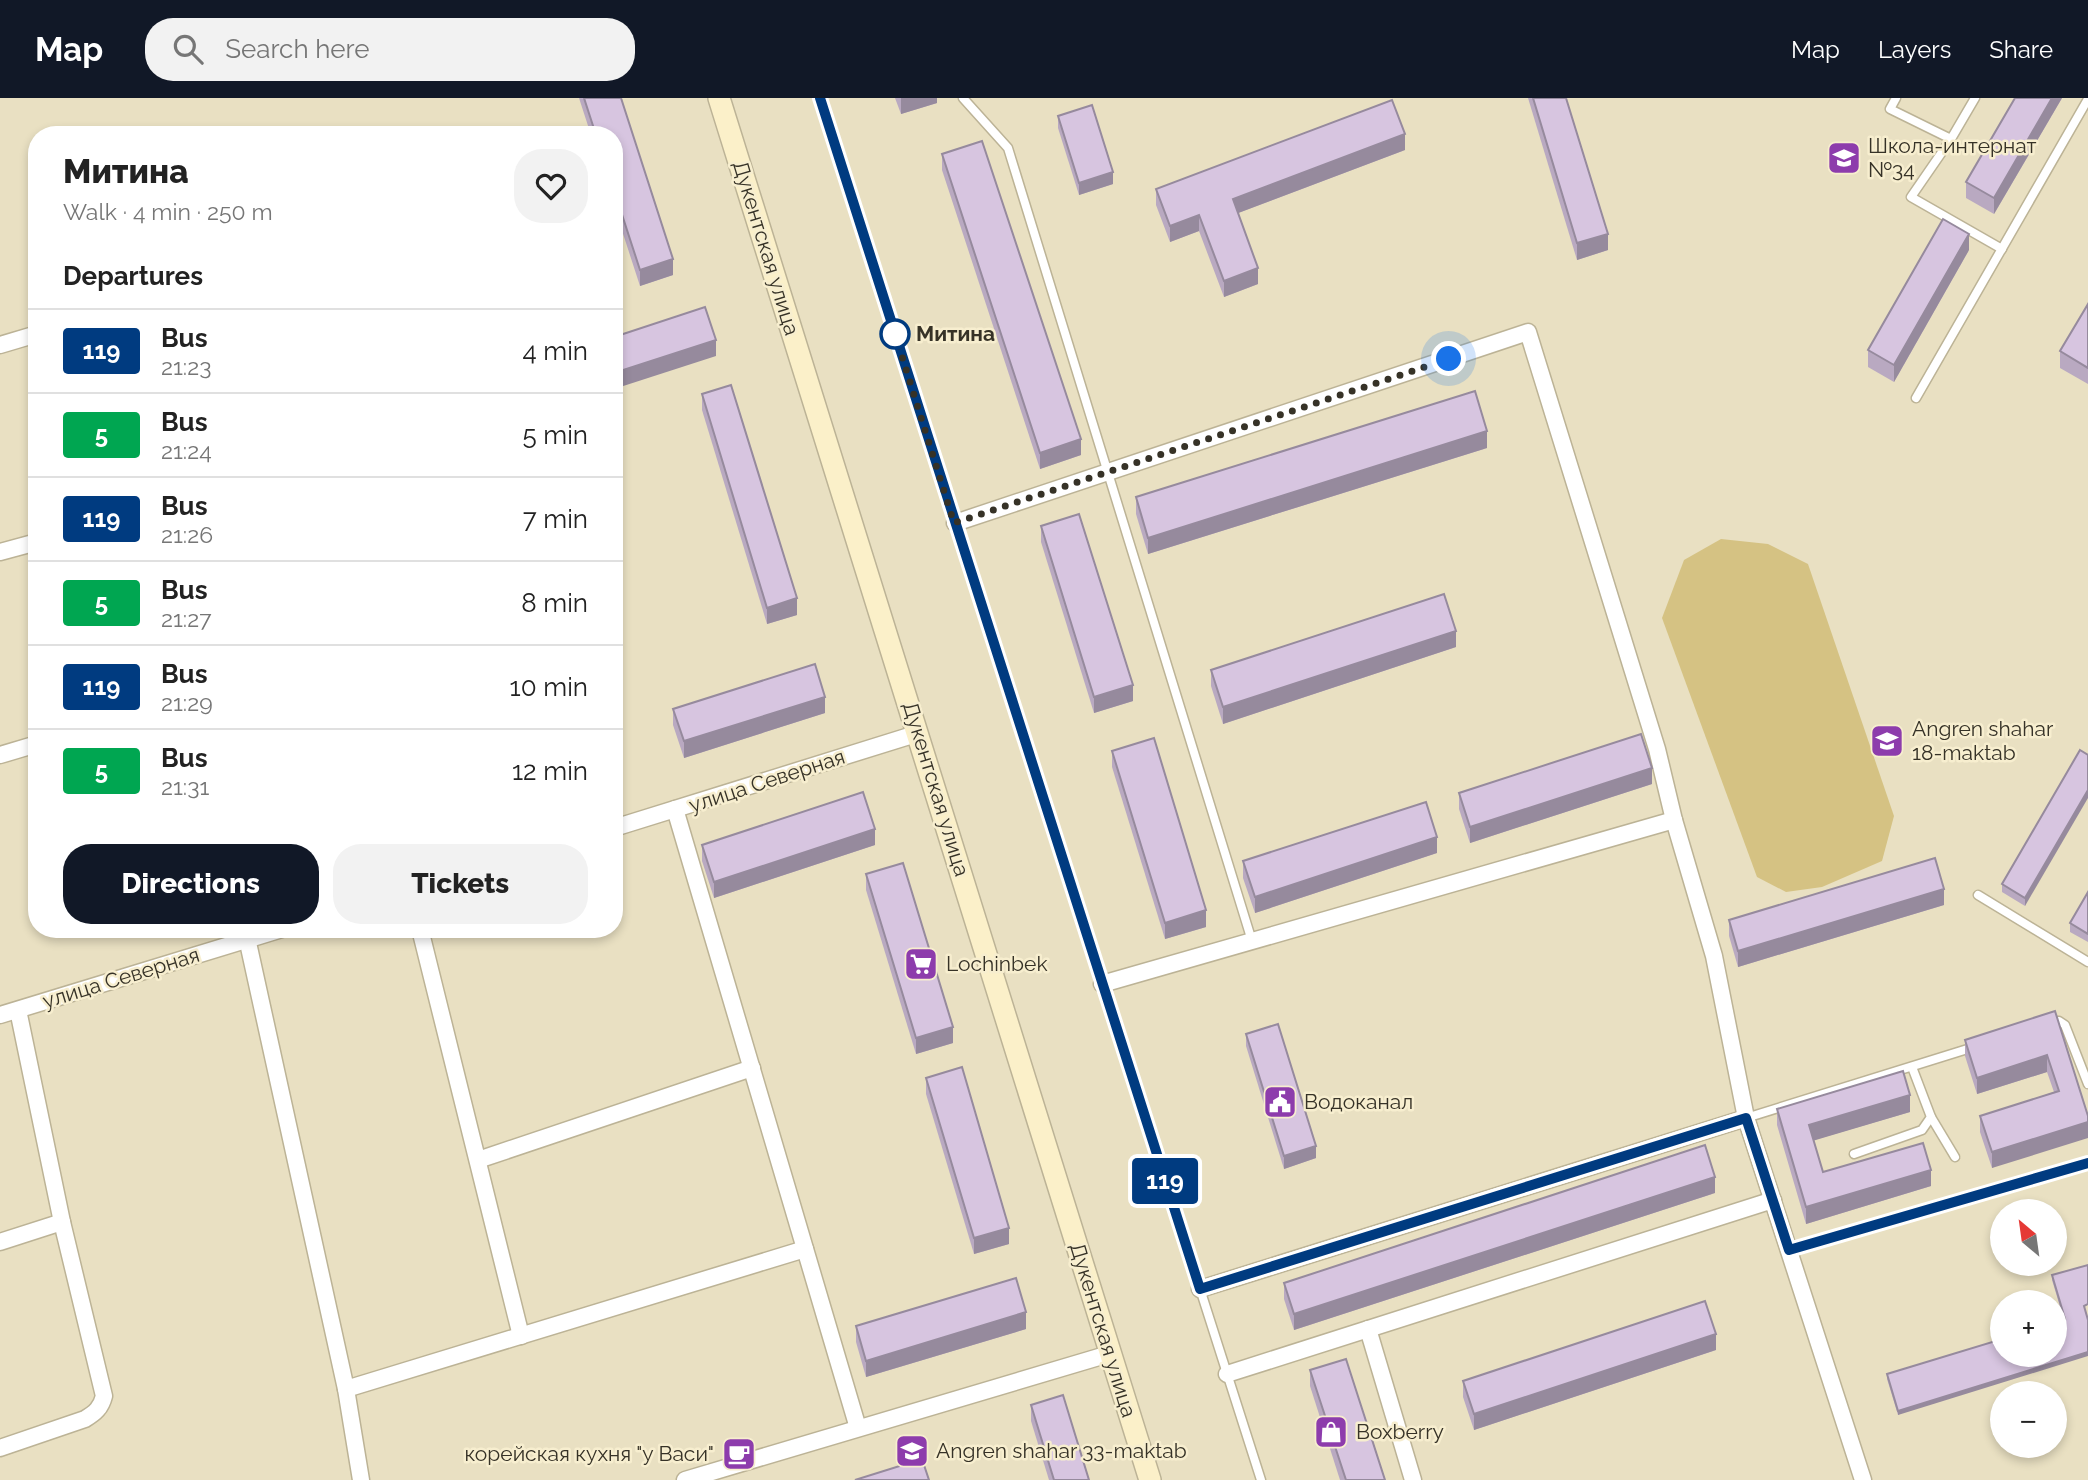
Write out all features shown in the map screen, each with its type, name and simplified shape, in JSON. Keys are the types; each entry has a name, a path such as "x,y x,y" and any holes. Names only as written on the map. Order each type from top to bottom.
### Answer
{"main road":[{"name":"Дукентская улица","path":"719,98 1150,1480"}],"street":[{"path":"954,523 1528,332 1657,749 1674,820 1714,956 1746,1118 1863,1480"},
{"path":"0,345 28,337"},
{"path":"0,552 28,544"},
{"name":"улица Северная","path":"623,825 919,733"},
{"path":"0,755 28,747"},
{"path":"675,809 858,1428"},
{"path":"1102,984 1674,820"},
{"name":"улица Северная","path":"0,1015 238,938"},
{"path":"248,938 346,1389 361,1480"},
{"path":"422,938 521,1336"},
{"path":"0,1448 85,1419 102,1405 104,1396 62,1222 19,1010"},
{"path":"478,1160 752,1068"},
{"path":"1200,1289 1746,1118"},
{"path":"1227,1374 1773,1200"},
{"path":"0,1242 62,1222"},
{"path":"346,1389 805,1249"},
{"path":"1368,1329 1413,1480"},
{"path":"685,1480 1109,1354"}],"lane":[{"path":"820,98 1261,1480"},
{"path":"963,98 1008,148 1252,941"},
{"path":"1896,98 1889,110 1951,139"},
{"path":"1975,98 1912,197 2002,249"},
{"path":"1916,398 2088,99"},
{"path":"1978,895 2088,962"},
{"path":"2039,1025 2059,1021 2065,1025 2088,1084"},
{"path":"1746,1118 1988,1042"},
{"path":"1912,1067 1931,1117 1955,1157"},
{"path":"1853,1154 1922,1130 1931,1117"},
{"path":"1789,1250 2088,1163"}],"shaded area":[{"path":"1721,539 1768,544 1808,564 1894,816 1882,861 1822,887 1786,892 1757,877 1662,618 1684,560"}],"building":[{"path":"584,98 621,98 673,259 640,270 623,218 623,126 593,126"},
{"path":"1533,98 1566,98 1608,234 1577,243"},
{"path":"2015,98 2052,98 1994,198 1966,182"},
{"path":"1392,100 1405,134 1233,199 1258,268 1224,281 1199,215 1170,226 1156,189"},
{"path":"1092,105 1113,172 1079,183 1058,116"},
{"path":"982,141 1081,439 1040,453 942,154"},
{"path":"1943,219 1969,234 1894,365 1868,350"},
{"path":"2088,304 2088,368 2060,351"},
{"path":"705,307 716,340 623,370 623,334"},
{"path":"731,385 797,598 767,608 702,394"},
{"path":"1475,391 1487,431 1148,538 1136,497"},
{"path":"1079,514 1133,685 1094,697 1041,526"},
{"path":"1444,594 1456,631 1223,707 1211,670"},
{"path":"815,664 825,697 684,741 673,709"},
{"path":"1641,734 1652,768 1470,827 1459,793"},
{"path":"1154,738 1206,910 1165,923 1112,751"},
{"path":"2080,750 2088,755 2088,790 2025,898 2002,884"},
{"path":"863,792 875,829 714,882 702,845"},
{"path":"1426,802 1437,837 1255,897 1243,861"},
{"path":"1935,858 1944,889 1738,951 1729,920"},
{"path":"903,863 953,1027 916,1038 866,874"},
{"path":"2088,892 2088,934 2070,923"},
{"path":"2055,1011 2088,1122 1992,1152 1980,1116 2059,1091 2047,1055 1977,1078 1965,1040"},
{"path":"1278,1024 1316,1146 1284,1156 1246,1034"},
{"path":"962,1067 1009,1228 974,1238 926,1078"},
{"path":"1903,1071 1910,1095 1809,1125 1823,1172 1923,1143 1931,1170 1806,1207 1777,1109"},
{"path":"1705,1145 1715,1177 1294,1314 1284,1283"},
{"path":"2088,1265 2088,1304 2084,1306 2088,1320 2088,1352 2067,1359 2067,1290 2056,1290 2052,1276 2067,1276 2067,1271"},
{"path":"1016,1278 1026,1312 866,1361 856,1326"},
{"path":"1705,1301 1716,1334 1474,1414 1463,1381"},
{"path":"1990,1343 1990,1367 2040,1367 1898,1411 1887,1374"},
{"path":"1346,1359 1385,1480 1346,1480 1310,1370"},
{"path":"1063,1395 1089,1480 1054,1480 1031,1405"},
{"path":"922,1459 929,1480 855,1480"}],"bus line":[{"name":"119","path":"820,98 1200,1289 1746,1118 1789,1250 2088,1163"}],"place":[{"name":"Школа-интернат №34","path":"1844,158"},
{"name":"Митина","path":"895,334"},
{"name":"Angren shahar 18-maktab","path":"1887,741"},
{"name":"Lochinbek","path":"921,964"},
{"name":"Водоканал","path":"1280,1102"},
{"name":"Boxberry","path":"1331,1432"},
{"name":"Angren shahar 33-maktab","path":"912,1451"},
{"name":"корейская кухня \"у Васи\"","path":"739,1454"}],"route":[{"path":"895,334 954,523 1449,359"}]}
